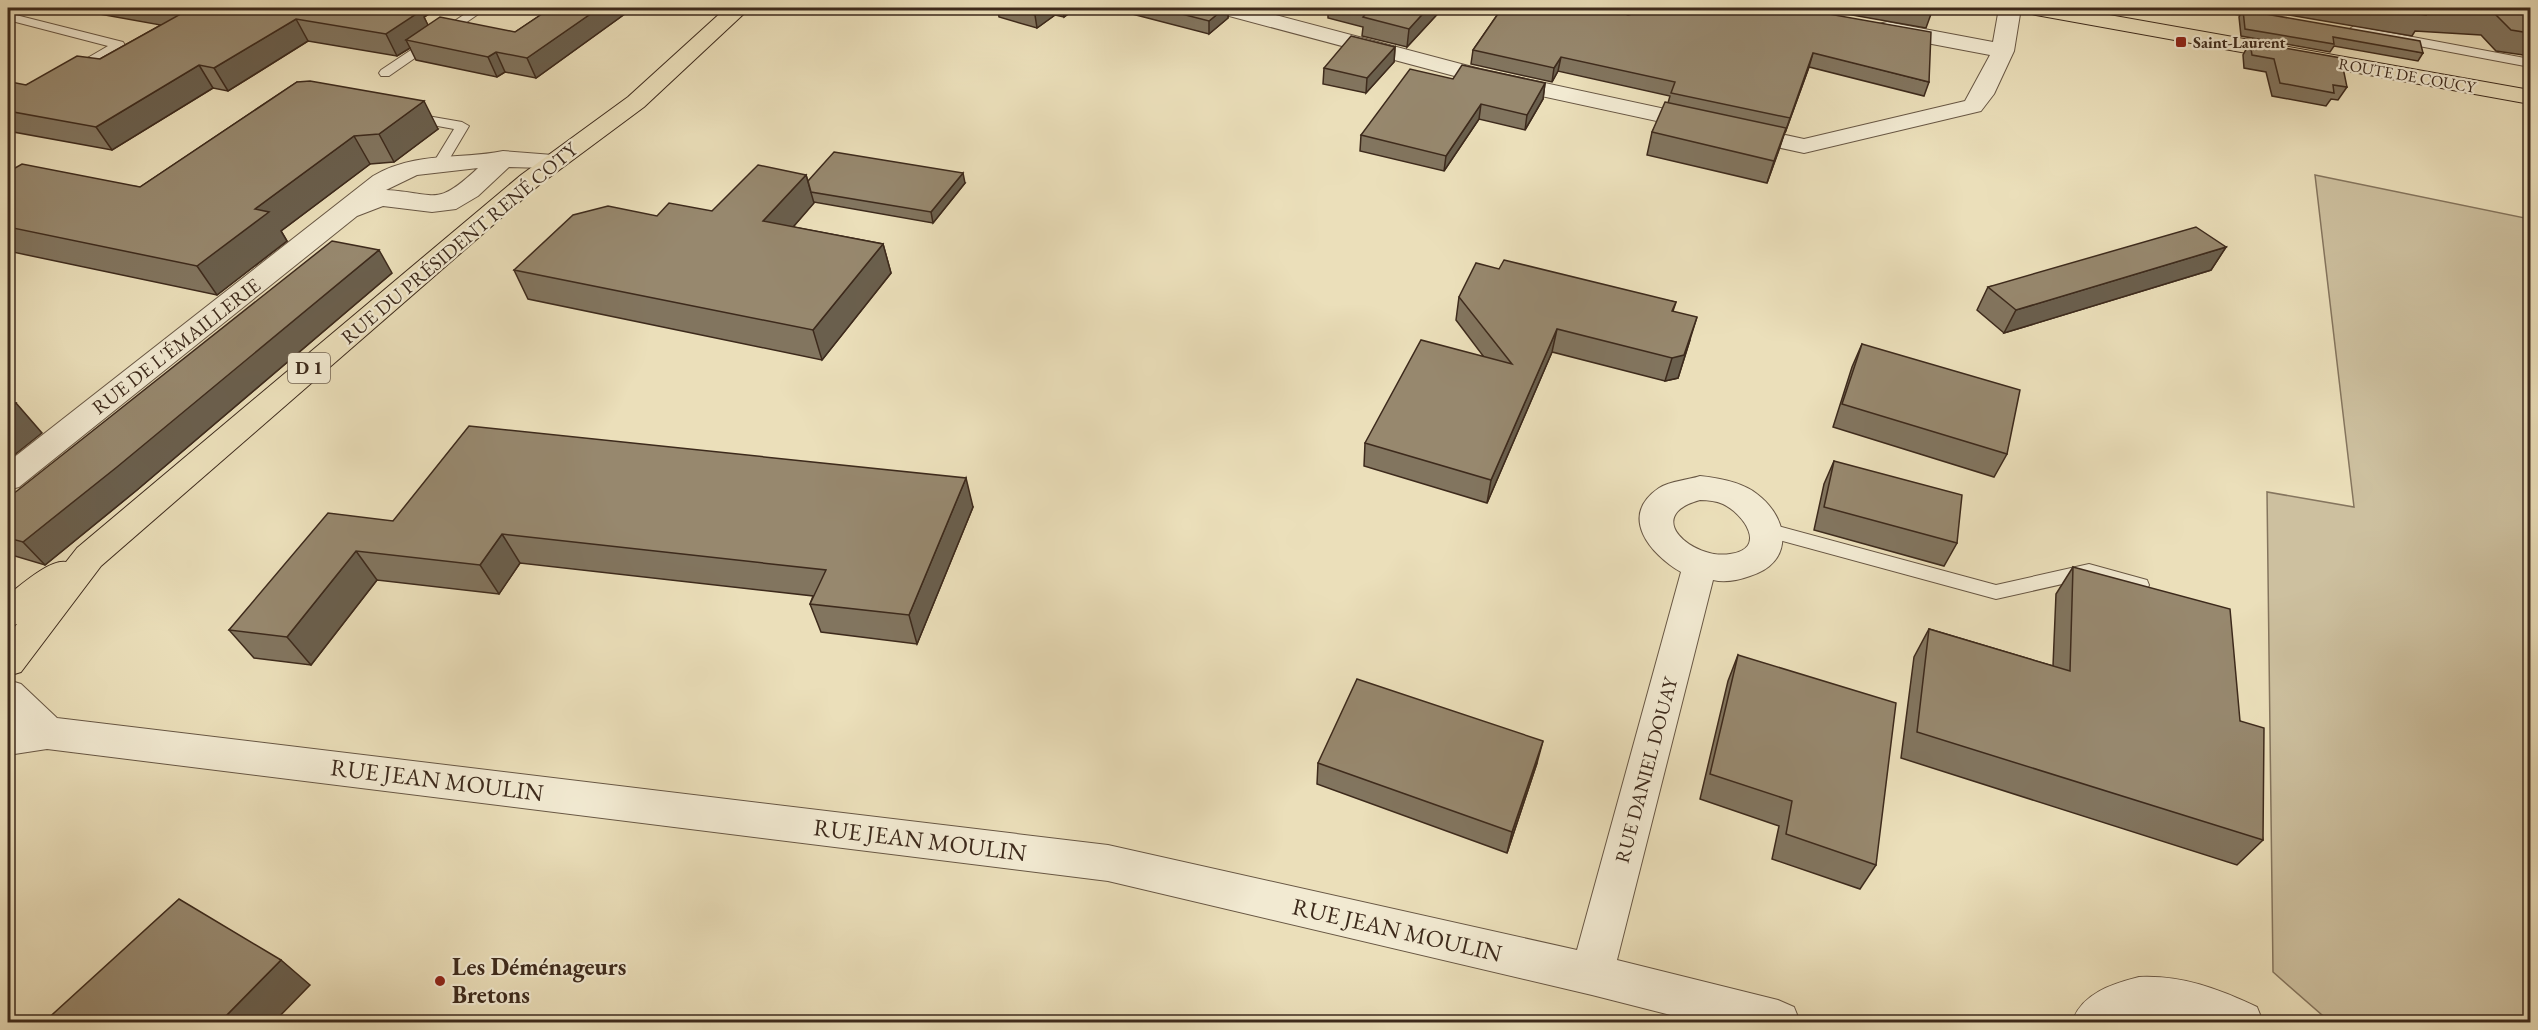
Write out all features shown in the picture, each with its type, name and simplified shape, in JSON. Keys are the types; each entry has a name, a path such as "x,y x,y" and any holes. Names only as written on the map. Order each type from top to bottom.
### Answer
{"main road":[{"name":"RUE DU PRÉSIDENT RENÉ COTY","path":"8,662 89,556 537,170 636,102 739,8"},
{"name":"ROUTE DE COUCY","path":"2036,8 2530,97"},
{"name":"D 1","path":"8,612 89,556"},
{"path":"8,662 10,677 8,687"}],"street":[{"path":"1226,8 1477,75 1804,146 1973,106 1982,94 2003,51 2010,8"},
{"path":"1863,25 2003,51"},
{"name":"RUE DE L'ÉMAILLERIE","path":"8,479 345,213 379,183 396,174 420,167 502,159 537,170"},
{"name":"RUE DE L'ÉMAILLERIE","path":"345,213 377,199 386,198 432,205 449,203 502,159"},
{"path":"1700,488 1718,490 1737,497 1761,518 1767,531 1767,543 1762,555 1736,568 1718,569 1700,566 1682,558 1667,547 1658,533 1654,519 1658,506 1668,496 1682,490 1700,488"},
{"name":"RUE DANIEL DOUAY","path":"1592,974 1700,566"},
{"path":"8,695 47,733"},
{"name":"RUE JEAN MOULIN","path":"8,739 47,733 1108,863 1592,974 1778,1023"},
{"path":"2094,1023 2108,1009 2141,998 2180,999 2223,1012 2241,1023"}],"lane":[{"path":"385,73 481,8"},
{"path":"2222,8 2277,17"},
{"path":"8,17 119,45 68,74"},
{"path":"2344,28 2530,63"},
{"path":"396,115 462,126 440,165"},
{"path":"1767,531 1996,592 2089,571 2156,589"}],"shaded area":[{"path":"2315,175 2530,219 2530,1022 2330,1022 2273,972 2267,492 2354,507"}],"building":[{"path":"174,8 404,8 421,11 386,34 296,19 214,68 199,65 96,127 8,111 8,84 11,82 26,85 77,56 100,59 188,10"},
{"path":"551,8 599,8 527,58 496,52 488,57 406,40 440,17 515,32"},
{"path":"1008,8 1046,8 1035,15"},
{"path":"1158,8 1225,8 1209,21"},
{"path":"1358,8 1428,8 1409,29 1363,17 1369,10"},
{"path":"1502,8 1617,8 1619,12 1628,15 1637,13 1640,8 1795,8 1931,32 1929,82 1813,53 1790,118 1671,93 1675,82 1561,57 1554,68 1473,50"},
{"path":"1894,8 1932,8 1931,14"},
{"path":"2382,8 2530,8 2530,33 2511,30 2495,14 2425,10 2426,15"},
{"path":"2243,10 2420,41 2423,53 2333,37 2334,44 2245,29"},
{"path":"1351,36 1395,47 1367,78 1324,68"},
{"path":"2250,42 2341,58 2347,87 2333,85 2334,93 2280,83 2274,59 2252,55"},
{"path":"1462,65 1545,83 1527,115 1481,104 1446,156 1361,135 1410,69 1453,79"},
{"path":"310,81 424,101 379,134 354,136 255,209 269,212 197,266 8,227 8,172 22,164 140,187 297,82"},
{"path":"1665,102 1786,128 1774,161 1652,132"},
{"path":"834,152 963,173 931,212 811,192 808,181"},
{"path":"758,165 806,175 763,221 883,244 813,330 514,270 573,215 608,206 657,216 669,203 712,211"},
{"path":"2196,227 2226,247 2016,310 1988,287"},
{"path":"332,241 379,250 23,542 8,538 8,498"},
{"path":"1504,260 1676,302 1672,311 1697,317 1684,355 1672,358 1557,329 1491,480 1365,443 1421,340 1512,364 1459,297 1476,263 1499,269"},
{"path":"1862,344 2020,390 2007,454 1842,404"},
{"path":"8,401 16,403 8,410"},
{"path":"469,426 966,478 909,615 810,604 826,570 502,534 480,565 356,551 287,637 229,630 328,513 393,521"},
{"path":"1834,461 1962,495 1957,543 1824,507"},
{"path":"2073,567 2230,609 2240,721 2264,728 2263,840 1917,732 1929,629 2070,671"},
{"path":"1738,655 1896,703 1876,865 1786,834 1792,801 1710,774"},
{"path":"1357,679 1543,741 1512,832 1318,763"},
{"path":"179,899 281,960 219,1023 43,1023"}],"place":[{"name":"Saint-Laurent","path":"2181,42"},
{"name":"Les Déménageurs Bretons","path":"440,981"}]}
